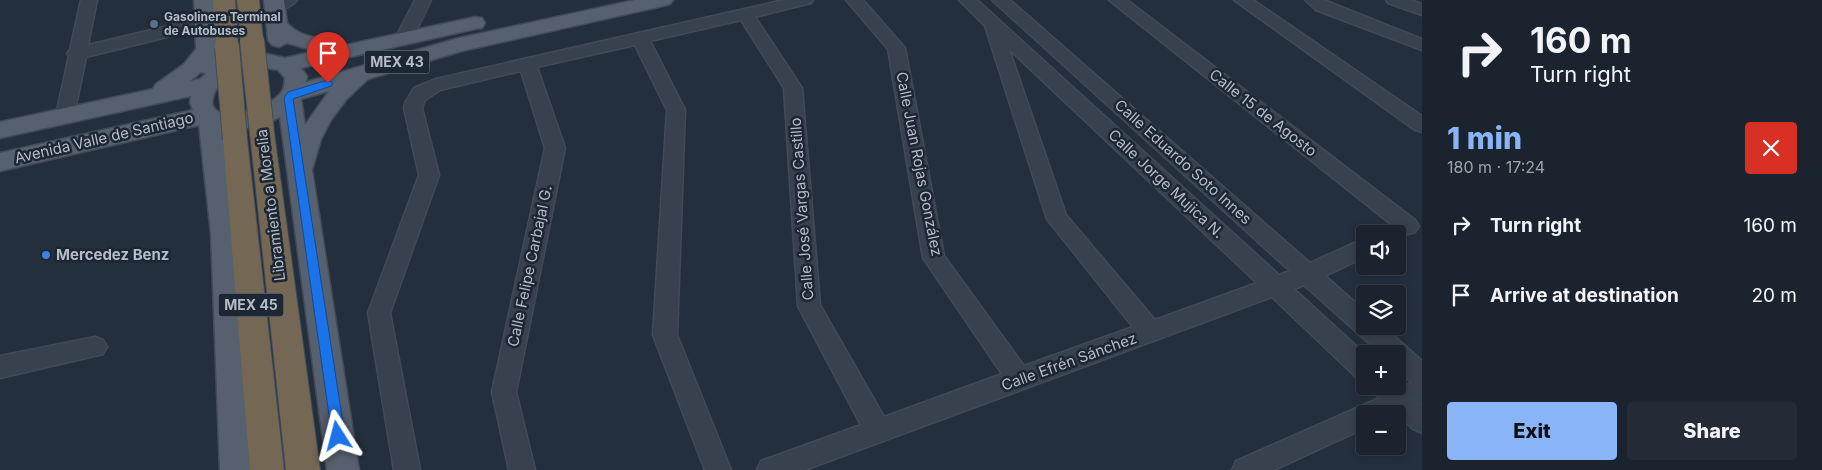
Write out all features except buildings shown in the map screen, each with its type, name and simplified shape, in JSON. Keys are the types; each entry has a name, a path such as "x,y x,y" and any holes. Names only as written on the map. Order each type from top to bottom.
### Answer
{"highway":[{"name":"Libramiento a Morelia","path":"224,0 217,48 303,470"},
{"name":"Libramiento a Morelia","path":"248,0 252,41 237,142 267,470"}],"main road":[{"path":"204,0 206,22 217,48 209,84 204,90 201,106 237,142"},
{"name":"MEX 43","path":"209,84 231,68 249,62 267,61 284,64 584,0"},
{"name":"MEX 43","path":"209,116 224,121 250,119 268,113 290,96 364,72 486,38 663,0"},
{"path":"279,7 290,37 300,42 356,50"},
{"path":"279,7 284,64 294,72 296,79 290,96 343,470"},
{"path":"217,48 192,70 165,88 122,103 117,135 163,132 179,134 206,144 237,142"},
{"path":"302,188 301,167 306,146 315,125 344,88 364,72"},
{"name":"Avenida Valle de Santiago","path":"0,130 209,84"},
{"name":"Avenida Valle de Santiago","path":"0,162 209,116"},
{"path":"236,470 224,234 237,142"}],"street":[{"path":"65,115 76,54 89,0"},
{"path":"404,39 424,0"},
{"path":"406,470 379,313 430,175 413,108 414,101 419,94 436,85 805,0"},
{"name":"Calle Juan Rojas González","path":"854,0 896,48 934,258 1019,379"},
{"name":"Calle Jorge Mujica N.","path":"967,0 1356,361"},
{"name":"Calle Eduardo Soto Innes","path":"1000,0 1356,317"},
{"name":"Calle 15 de Agosto","path":"1117,0 1407,226"},
{"path":"1242,0 1422,125"},
{"path":"1313,0 1322,6 1420,45"},
{"path":"1348,0 1420,45"},
{"path":"1394,0 1422,10"},
{"name":"Calle José Vargas Castillo","path":"745,14 793,88 809,306 878,431"},
{"path":"76,54 206,22"},
{"path":"992,23 1057,220 1151,332"},
{"path":"640,38 676,110 665,335 718,470"},
{"name":"Calle Felipe Carbajal G.","path":"522,470 504,392 555,148 527,64"},
{"name":"Calle Efrén Sánchez","path":"770,470 1276,286 1308,274 1356,251"},
{"name":"Calle Eduardo Soto Innes","path":"1376,335 1387,345"},
{"path":"0,368 95,347"},
{"name":"Calle Eduardo Soto Innes","path":"1406,362 1422,376"},
{"path":"1406,392 1422,390"},
{"path":"1379,405 1390,395"},
{"path":"1394,395 1422,421"},
{"path":"1257,468 1356,420"}],"place":[{"name":"Gasolinera Terminal de Autobuses","path":"154,24"},
{"name":"Mercedez Benz","path":"46,255"}],"route":[{"path":"328,83 292,94 288,98 338,436"}]}
